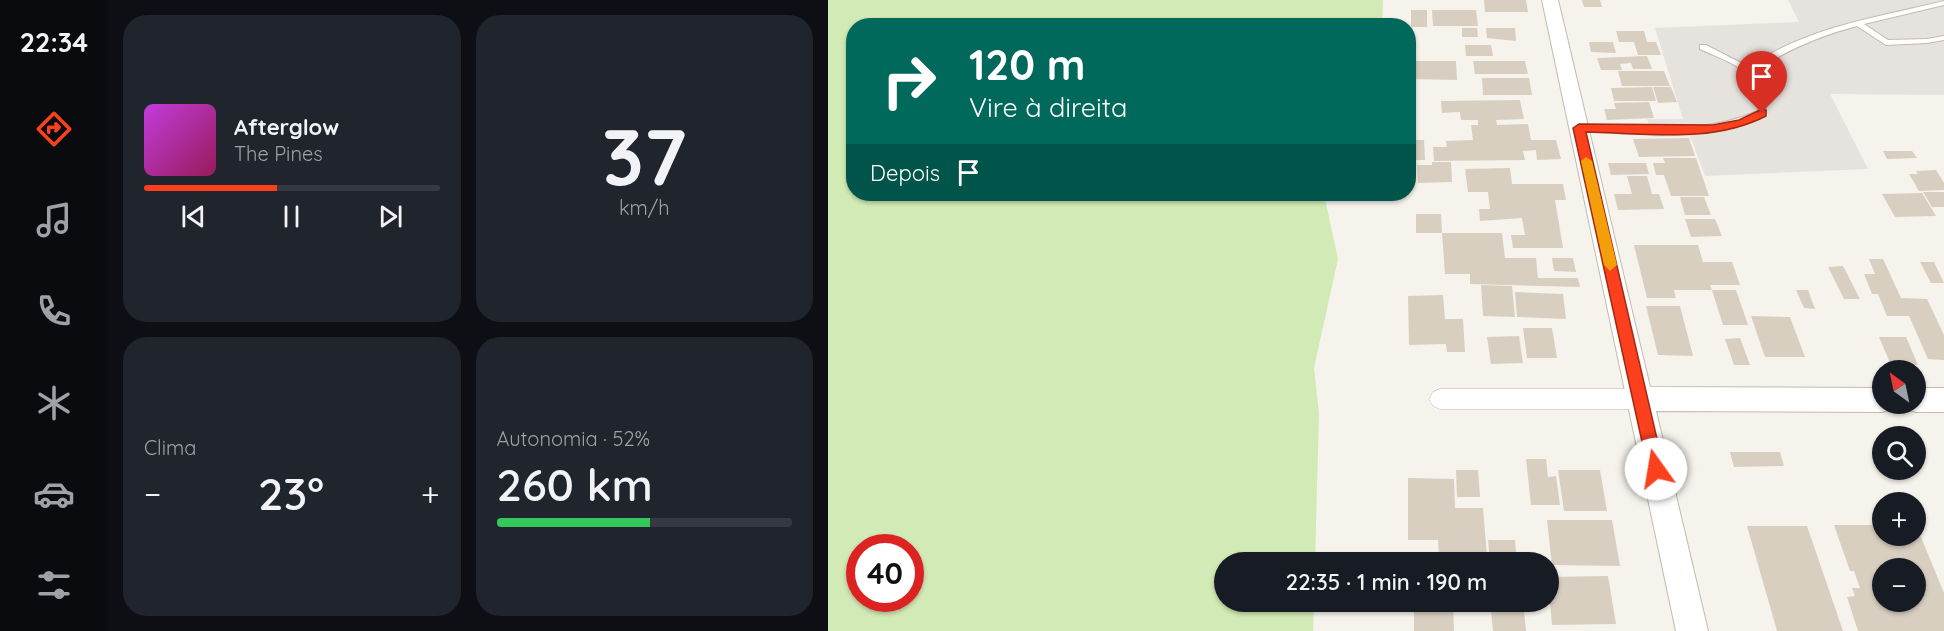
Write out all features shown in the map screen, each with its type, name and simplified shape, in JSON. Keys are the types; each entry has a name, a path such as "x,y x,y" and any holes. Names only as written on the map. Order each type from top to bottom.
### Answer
{"street":[{"path":"1550,0 1692,631"},
{"path":"1440,399 1872,400"},
{"path":"1926,400 1944,400"}],"lane":[{"path":"1751,70 1762,61 1797,44 1857,23 1944,3"},
{"path":"1857,23 1886,43 1944,38"},
{"path":"1579,128 1713,129 1742,124 1762,113 1764,96 1751,70 1703,47"}],"shaded area":[{"path":"1788,0 1944,0 1944,95 1830,94 1868,169 1705,176 1690,136 1653,137 1647,119 1683,119 1655,28 1799,22"}],"green space":[{"path":"828,0 1383,0 1382,18 846,18 846,201 1326,201 1338,259 1314,368 1319,414 1315,552 1214,552 1214,612 1314,612 1313,631 828,631"}],"building":[{"path":"1484,0 1526,0 1528,12 1485,12"},
{"path":"1582,0 1600,0 1602,7 1584,7"},
{"path":"1411,10 1427,10 1427,27 1416,27 1416,18 1411,18"},
{"path":"1432,10 1476,10 1478,26 1433,26"},
{"path":"1462,28 1477,28 1478,37 1462,37"},
{"path":"1486,28 1515,28 1516,41 1487,38"},
{"path":"1616,31 1644,31 1647,42 1656,42 1661,55 1638,55 1634,42 1619,42"},
{"path":"1589,42 1613,42 1616,53 1591,52"},
{"path":"1465,45 1491,45 1493,56 1466,56"},
{"path":"1647,56 1652,69 1633,69 1631,63 1620,64 1622,70 1601,70 1597,58"},
{"path":"1416,61 1456,61 1457,80 1416,79"},
{"path":"1473,61 1525,61 1528,74 1475,74"},
{"path":"1618,71 1664,71 1670,86 1622,86"},
{"path":"1482,78 1529,78 1532,95 1483,95"},
{"path":"1652,87 1656,101 1614,101 1611,88"},
{"path":"1653,87 1671,87 1677,102 1658,103"},
{"path":"1520,100 1524,119 1496,120 1497,125 1528,124 1531,140 1556,140 1561,159 1537,160 1536,150 1523,151 1525,160 1434,161 1433,147 1447,147 1446,141 1473,140 1471,125 1478,125 1478,120 1461,120 1460,112 1442,113 1441,101"},
{"path":"1649,102 1654,118 1607,120 1604,109 1616,109 1614,103"},
{"path":"1689,138 1695,156 1639,157 1633,139"},
{"path":"1416,140 1424,140 1425,160 1416,160"},
{"path":"1883,151 1912,151 1917,158 1887,159"},
{"path":"1663,158 1696,158 1709,196 1671,196 1664,175 1656,175 1653,163 1665,163"},
{"path":"1432,162 1451,162 1452,182 1418,183 1417,165 1432,165"},
{"path":"1608,163 1646,163 1649,174 1611,175"},
{"path":"1510,168 1512,184 1563,184 1566,200 1555,200 1563,248 1513,248 1511,235 1525,235 1522,218 1480,221 1479,209 1490,209 1488,192 1468,192 1465,169"},
{"path":"1936,170 1944,183 1944,190 1919,191 1909,174 1918,174 1916,171"},
{"path":"1627,176 1647,176 1652,194 1659,194 1664,209 1618,210 1614,194 1632,194"},
{"path":"1923,192 1944,192 1944,207 1932,207"},
{"path":"1922,193 1936,216 1895,217 1882,194"},
{"path":"1680,197 1704,197 1711,215 1685,215"},
{"path":"1416,214 1441,214 1442,233 1416,233"},
{"path":"1685,219 1715,219 1722,236 1691,237"},
{"path":"1442,233 1502,233 1505,258 1536,258 1538,278 1578,278 1580,287 1470,284 1470,274 1445,274"},
{"path":"1634,245 1698,245 1703,262 1732,262 1740,285 1710,285 1712,290 1674,290 1676,298 1647,298"},
{"path":"1552,258 1573,258 1576,272 1554,271"},
{"path":"1869,259 1883,259 1901,298 1927,299 1944,335 1944,360 1928,359 1909,316 1887,316 1878,294 1872,294 1864,274 1875,274"},
{"path":"1920,262 1934,262 1944,283 1931,283"},
{"path":"1843,266 1860,299 1844,299 1828,267"},
{"path":"1481,285 1512,286 1515,317 1483,316"},
{"path":"1712,290 1736,290 1748,325 1723,325"},
{"path":"1796,290 1808,290 1815,309 1804,308"},
{"path":"1515,292 1563,294 1566,319 1517,317"},
{"path":"1443,295 1445,319 1463,319 1465,352 1447,352 1446,344 1409,345 1408,296"},
{"path":"1646,306 1680,306 1693,356 1658,355"},
{"path":"1751,316 1790,317 1805,357 1765,357"},
{"path":"1523,328 1552,328 1557,358 1527,358"},
{"path":"1519,336 1523,363 1491,364 1487,337"},
{"path":"1879,337 1906,337 1916,360 1889,360"},
{"path":"1740,338 1750,365 1734,365 1725,339"},
{"path":"1730,452 1780,452 1784,466 1734,467"},
{"path":"1526,459 1546,459 1548,477 1556,476 1560,505 1531,505"},
{"path":"1456,470 1478,470 1480,497 1457,497"},
{"path":"1558,470 1600,470 1607,511 1564,511"},
{"path":"1408,478 1454,479 1455,508 1483,508 1487,552 1439,552 1438,540 1408,540"},
{"path":"1547,520 1612,520 1620,566 1559,565 1559,552 1551,552"},
{"path":"1834,525 1872,525 1872,546 1925,546 1944,593 1944,631 1858,631 1847,597 1855,596 1852,588 1860,588 1854,571 1850,571"},
{"path":"1747,526 1807,526 1843,631 1777,631"},
{"path":"1488,540 1515,540 1516,552 1489,552"},
{"path":"1608,576 1616,624 1552,625 1551,612 1559,612 1559,577"},
{"path":"1414,612 1453,612 1454,631 1414,631"},
{"path":"1491,612 1524,612 1526,631 1493,631"}],"slow traffic":[{"path":"1586,161 1610,265"}],"route":[{"path":"1656,469 1579,128 1713,129 1742,124 1762,113"}]}
